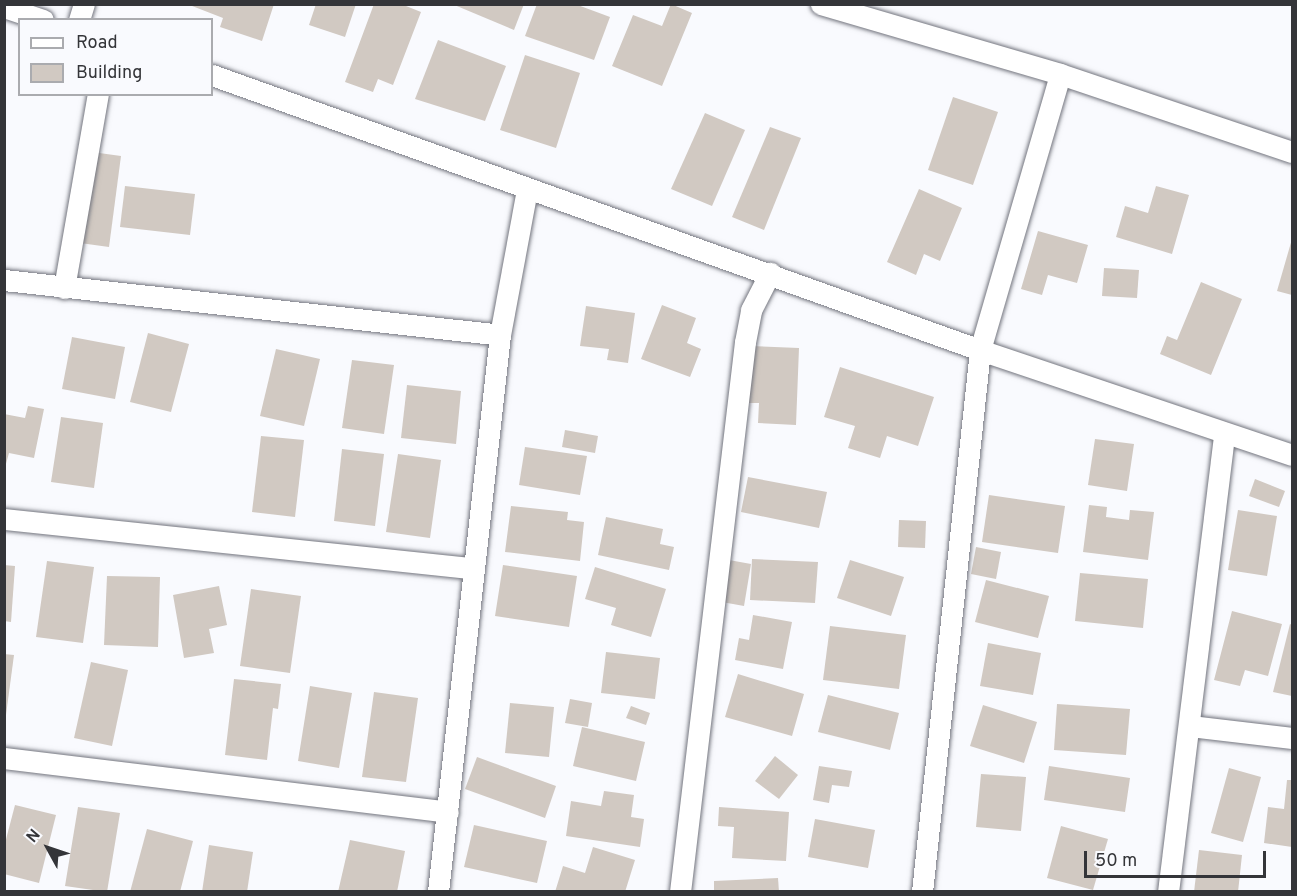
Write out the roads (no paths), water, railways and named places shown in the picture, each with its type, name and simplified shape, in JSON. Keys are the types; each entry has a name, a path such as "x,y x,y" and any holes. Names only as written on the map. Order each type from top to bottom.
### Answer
{"street":[{"path":"821,4 1060,74 1293,152"},
{"path":"4,7 37,18"},
{"path":"922,891 980,350 1060,74"},
{"path":"213,75 980,350 1293,455"},
{"path":"64,288 98,96"},
{"path":"438,891 500,335 527,189"},
{"path":"680,891 745,342 751,310 770,273"},
{"path":"4,280 500,335"},
{"path":"1168,891 1190,726 1224,433"},
{"path":"4,519 473,568"},
{"path":"1190,726 1293,738"},
{"path":"4,758 448,812"}]}
